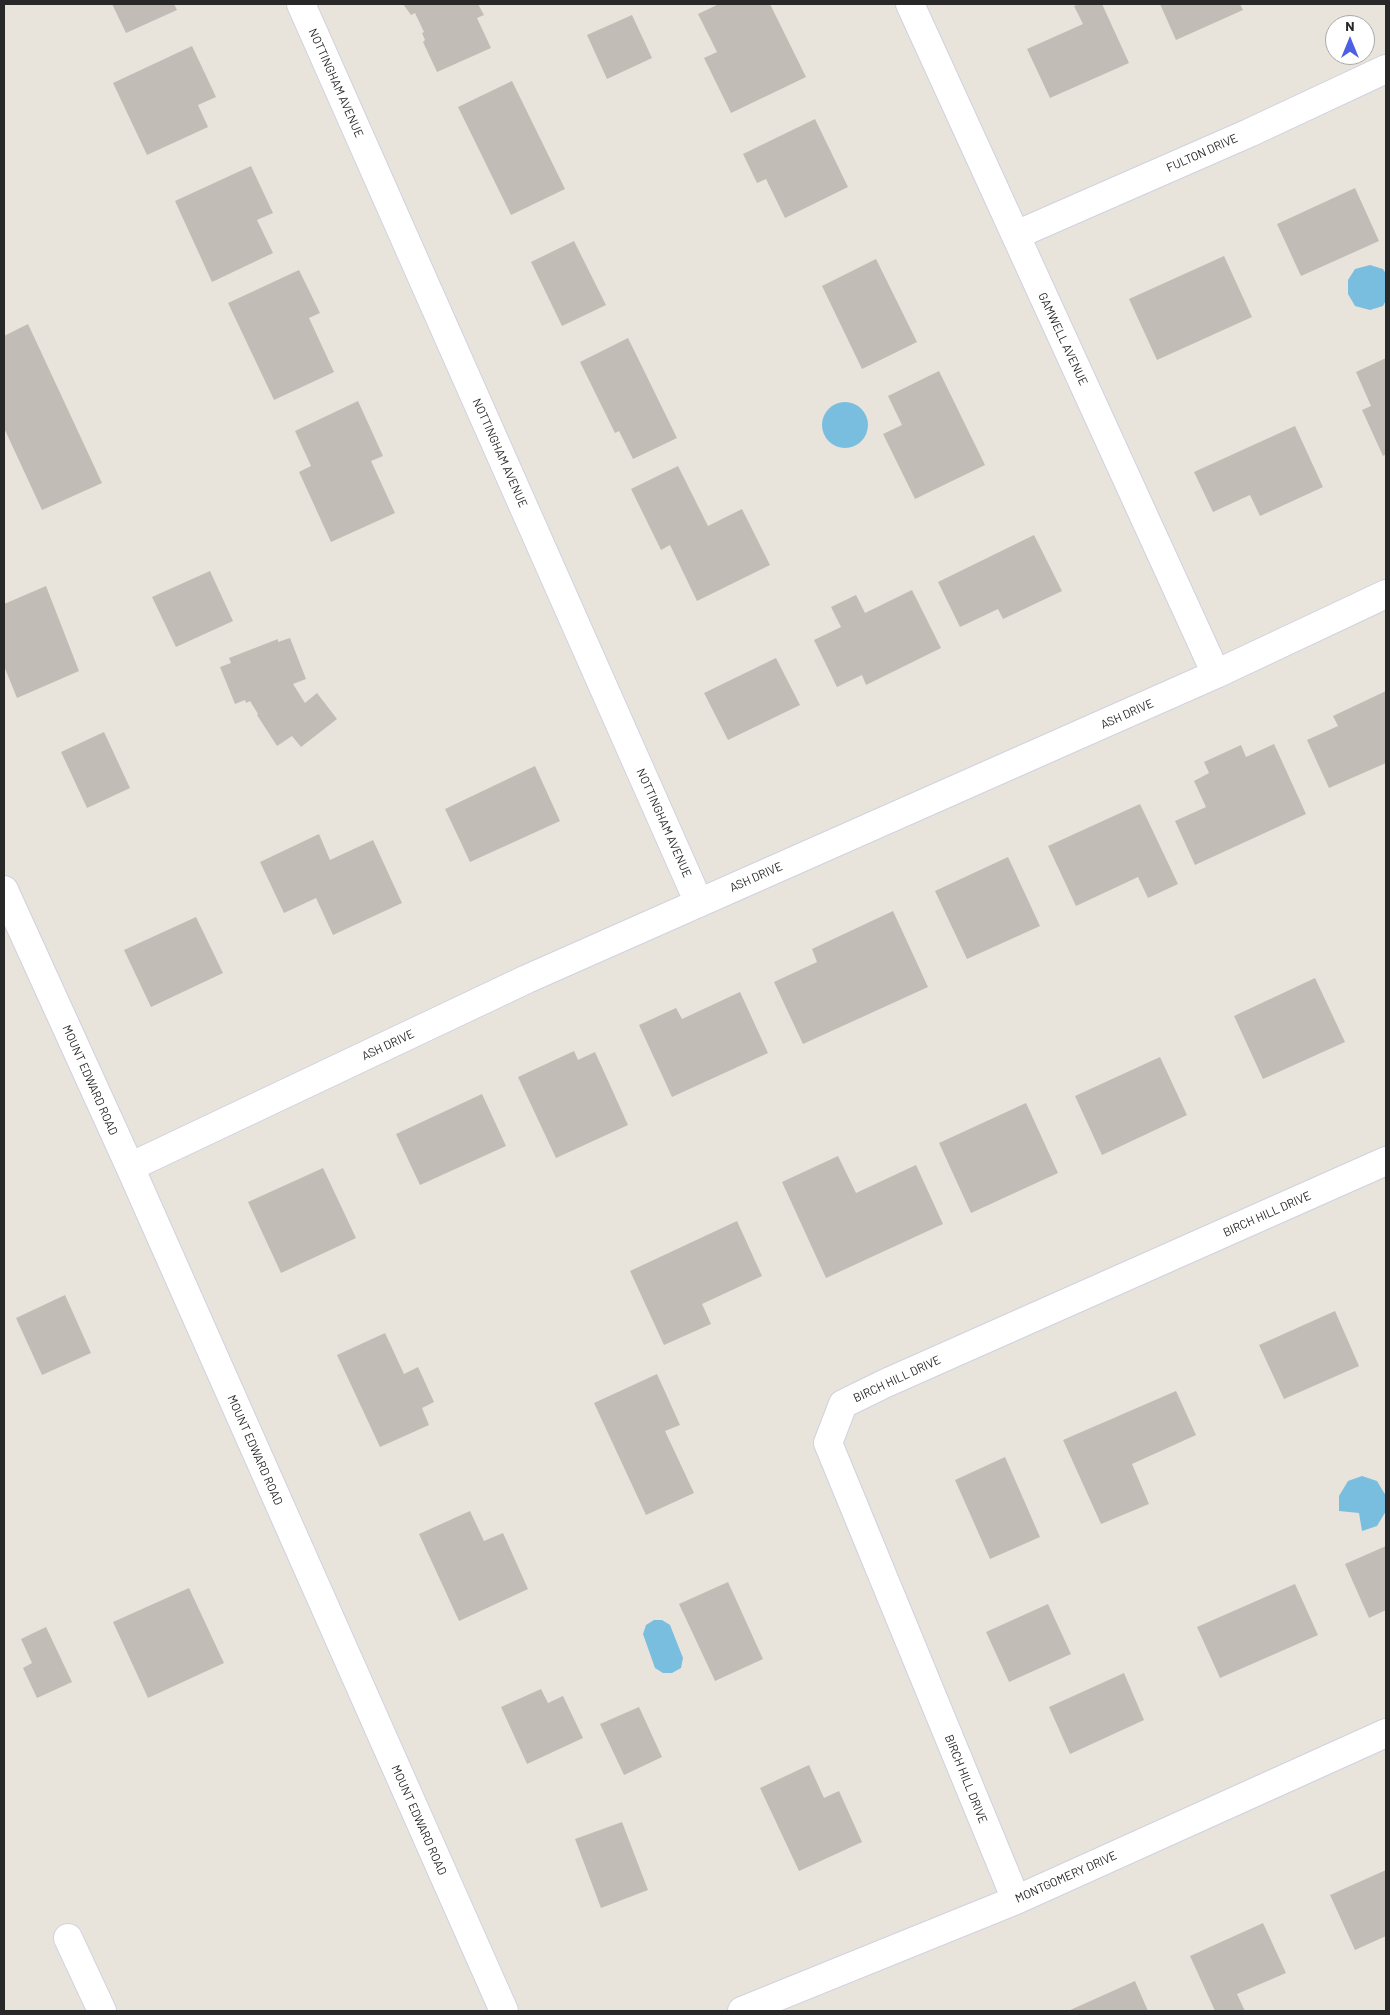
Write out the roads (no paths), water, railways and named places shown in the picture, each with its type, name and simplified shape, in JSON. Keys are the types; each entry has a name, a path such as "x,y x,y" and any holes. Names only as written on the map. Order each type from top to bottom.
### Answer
{"street":[{"name":"NOTTINGHAM AVENUE","path":"300,4 699,903"},
{"name":"GAMWELL AVENUE","path":"910,4 1216,674"},
{"name":"FULTON DRIVE","path":"1016,236 1249,133 1386,69"},
{"name":"ASH DRIVE","path":"130,1167 528,979 1216,674 1386,594"},
{"name":"MOUNT EDWARD ROAD","path":"4,890 130,1167 504,2011"},
{"name":"BIRCH HILL DRIVE","path":"1016,1900 828,1443 843,1404 904,1375 1386,1161"},
{"name":"MONTGOMERY DRIVE","path":"742,2011 1016,1900 1386,1733"},
{"path":"68,1938 102,2011"}],"water":[{"path":"1370,265 1383,269 1386,274 1386,300 1383,306 1370,310 1355,306 1348,294 1348,280 1355,269"},
{"path":"840,402 850,402 864,412 868,425 864,438 858,444 850,448 840,448 826,438 822,430 822,420 832,406"},
{"path":"1362,1476 1377,1481 1386,1496 1386,1511 1377,1526 1362,1531 1359,1513 1339,1511 1339,1496 1348,1481"},
{"path":"654,1620 662,1620 670,1625 683,1658 681,1668 672,1673 663,1673 655,1668 643,1634 646,1625"}]}
